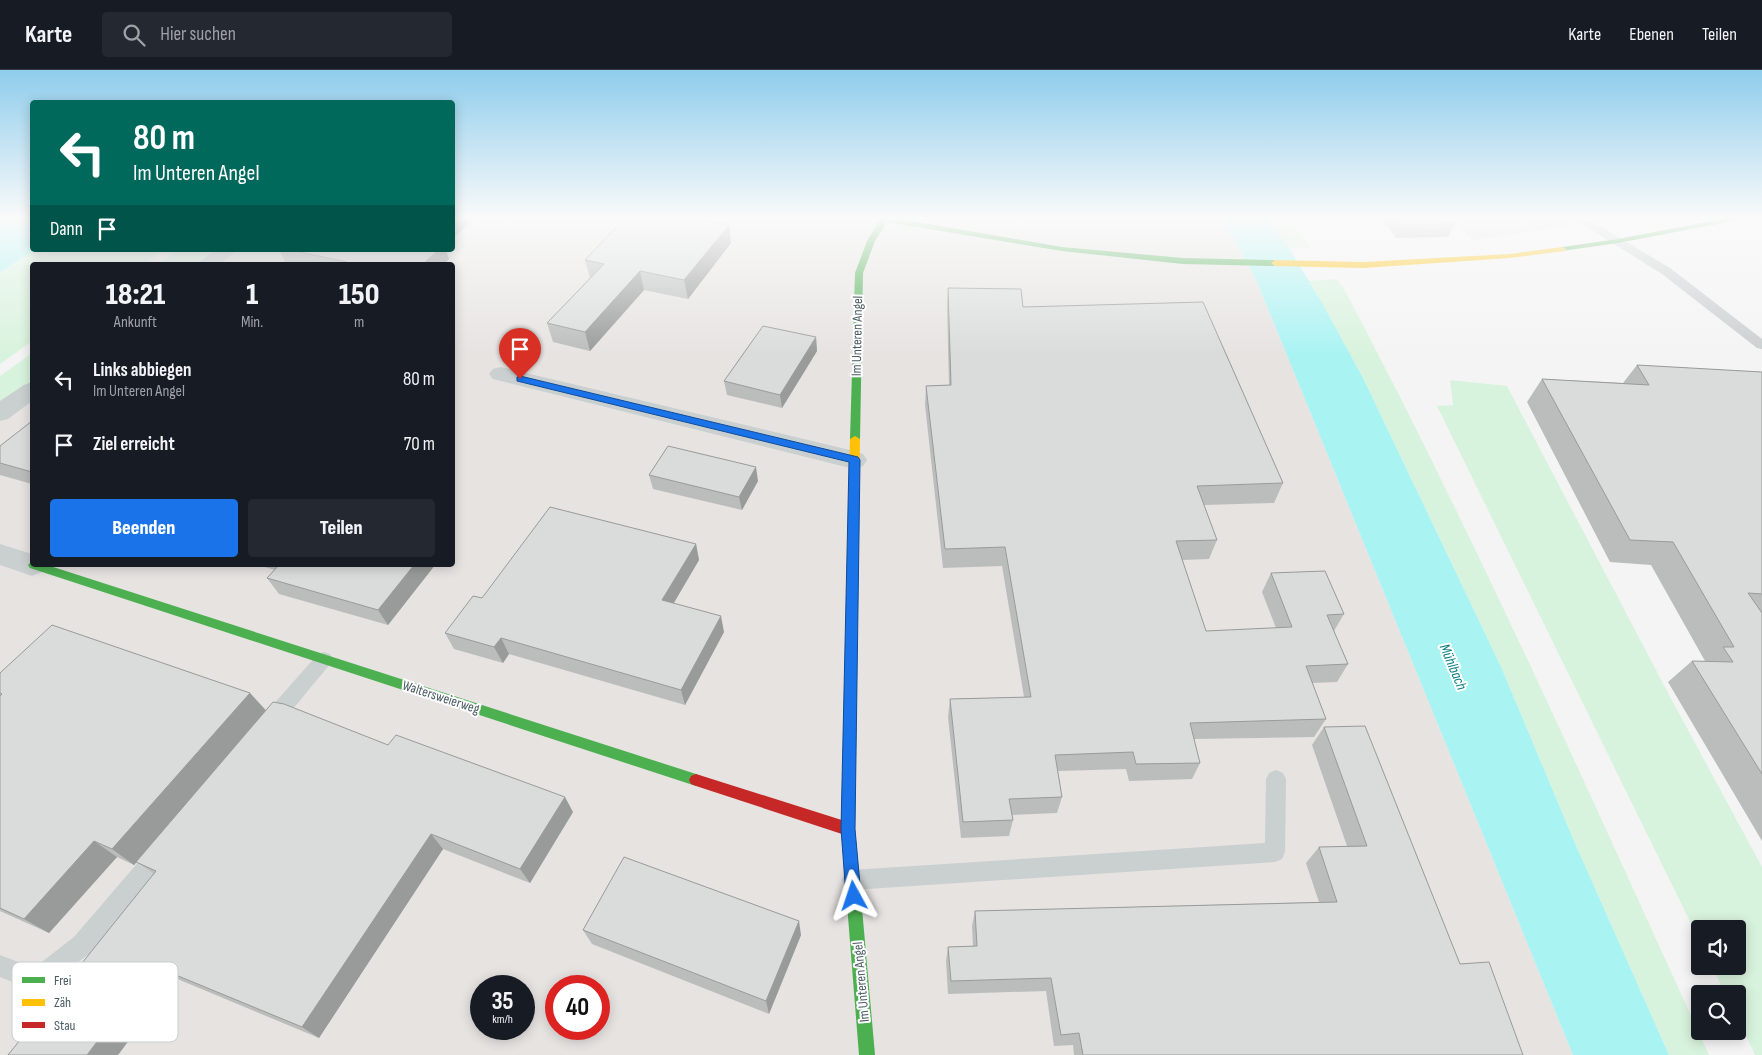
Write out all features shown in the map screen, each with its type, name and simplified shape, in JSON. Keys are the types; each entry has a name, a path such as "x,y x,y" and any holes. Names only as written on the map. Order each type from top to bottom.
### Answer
{"street":[{"name":"Im Unteren Angel","path":"863,263 859,273 854,460 848,829 867,1055"},
{"path":"1272,263 1363,265 1396,263"},
{"path":"502,374 854,460"},
{"path":"0,413 30,391"},
{"name":"Waltersweierweg","path":"0,554 30,564"},
{"name":"Waltersweierweg","path":"39,567 848,829"}],"lane":[{"path":"1653,263 1762,345"},
{"path":"259,735 324,659"},
{"path":"852,880 1275,852 1276,779"},
{"path":"60,962 82,945 175,834"},
{"path":"0,966 12,971"}],"shaded area":[{"path":"455,263 1247,263 1257,282 1573,1055 0,1055 0,404 30,382 30,567 455,567"}],"green space":[{"path":"14,263 30,263 30,342 0,364 0,272"},
{"path":"1336,279 1343,287 1392,381 1532,668 1691,1016 1691,1040 1702,1040 1709,1055 1669,1055 1574,841 1502,669 1364,380 1309,281"},
{"path":"30,354 30,382 0,404 0,376"},
{"path":"1450,380 1507,386 1762,867 1762,1055 1755,1055 1746,1036 1746,985 1721,985 1716,975 1746,975 1746,920 1691,920 1691,924 1437,406 1453,405"}],"water":[{"path":"0,263 14,263 0,272"},
{"name":"Mühlbach","path":"1247,263 1298,263 1364,380 1502,669 1574,841 1669,1055 1573,1055 1257,282"}],"building":[{"path":"599,263 698,263 684,280 640,271 585,332 547,323 604,264"},
{"path":"948,288 1021,289 1023,307 1203,302 1283,483 1197,486 1217,540 1176,541 1206,631 1292,627 1271,573 1325,571 1344,614 1327,615 1348,664 1306,666 1326,719 1190,723 1200,763 1136,764 1133,752 1055,755 1062,797 1009,799 1013,820 963,822 950,699 1031,697 1005,547 945,549 926,386 951,385"},
{"path":"763,326 816,337 780,395 724,381"},
{"path":"1637,365 1762,372 1762,594 1748,593 1762,613 1762,774 1692,661 1733,662 1723,647 1734,647 1673,542 1630,540 1542,379 1649,385"},
{"path":"30,423 30,471 0,463 0,446"},
{"path":"668,446 756,467 739,497 649,475"},
{"path":"550,507 696,544 662,600 721,616 681,690 501,638 494,647 445,633 473,596 482,598"},
{"path":"277,567 412,567 378,610 267,578"},
{"path":"52,625 250,693 112,849 94,841 24,919 0,908 0,696 2,694 0,693 0,673"},
{"path":"273,702 284,704 388,745 396,735 565,797 520,869 431,834 302,1027 178,976 178,962 83,962 156,871 136,862"},
{"path":"1365,726 1460,964 1489,962 1523,1055 1083,1055 1079,1033 1061,1035 1051,978 951,981 948,947 977,946 975,911 1337,902 1319,847 1367,846 1324,727"},
{"path":"624,857 799,921 766,1001 583,930"},
{"path":"18,1042 97,1042 87,1055 8,1055"}],"traffic: fast":[{"path":"855,439 859,273 863,263"},
{"path":"40,567 696,780"},
{"path":"851,663 848,829 867,1055"}],"traffic: slow":[{"path":"1275,263 1363,265 1396,263"},
{"path":"851,663 855,439"}],"traffic: jam":[{"path":"696,780 848,829"}],"route":[{"path":"520,379 854,460 848,829 854,896"}]}
